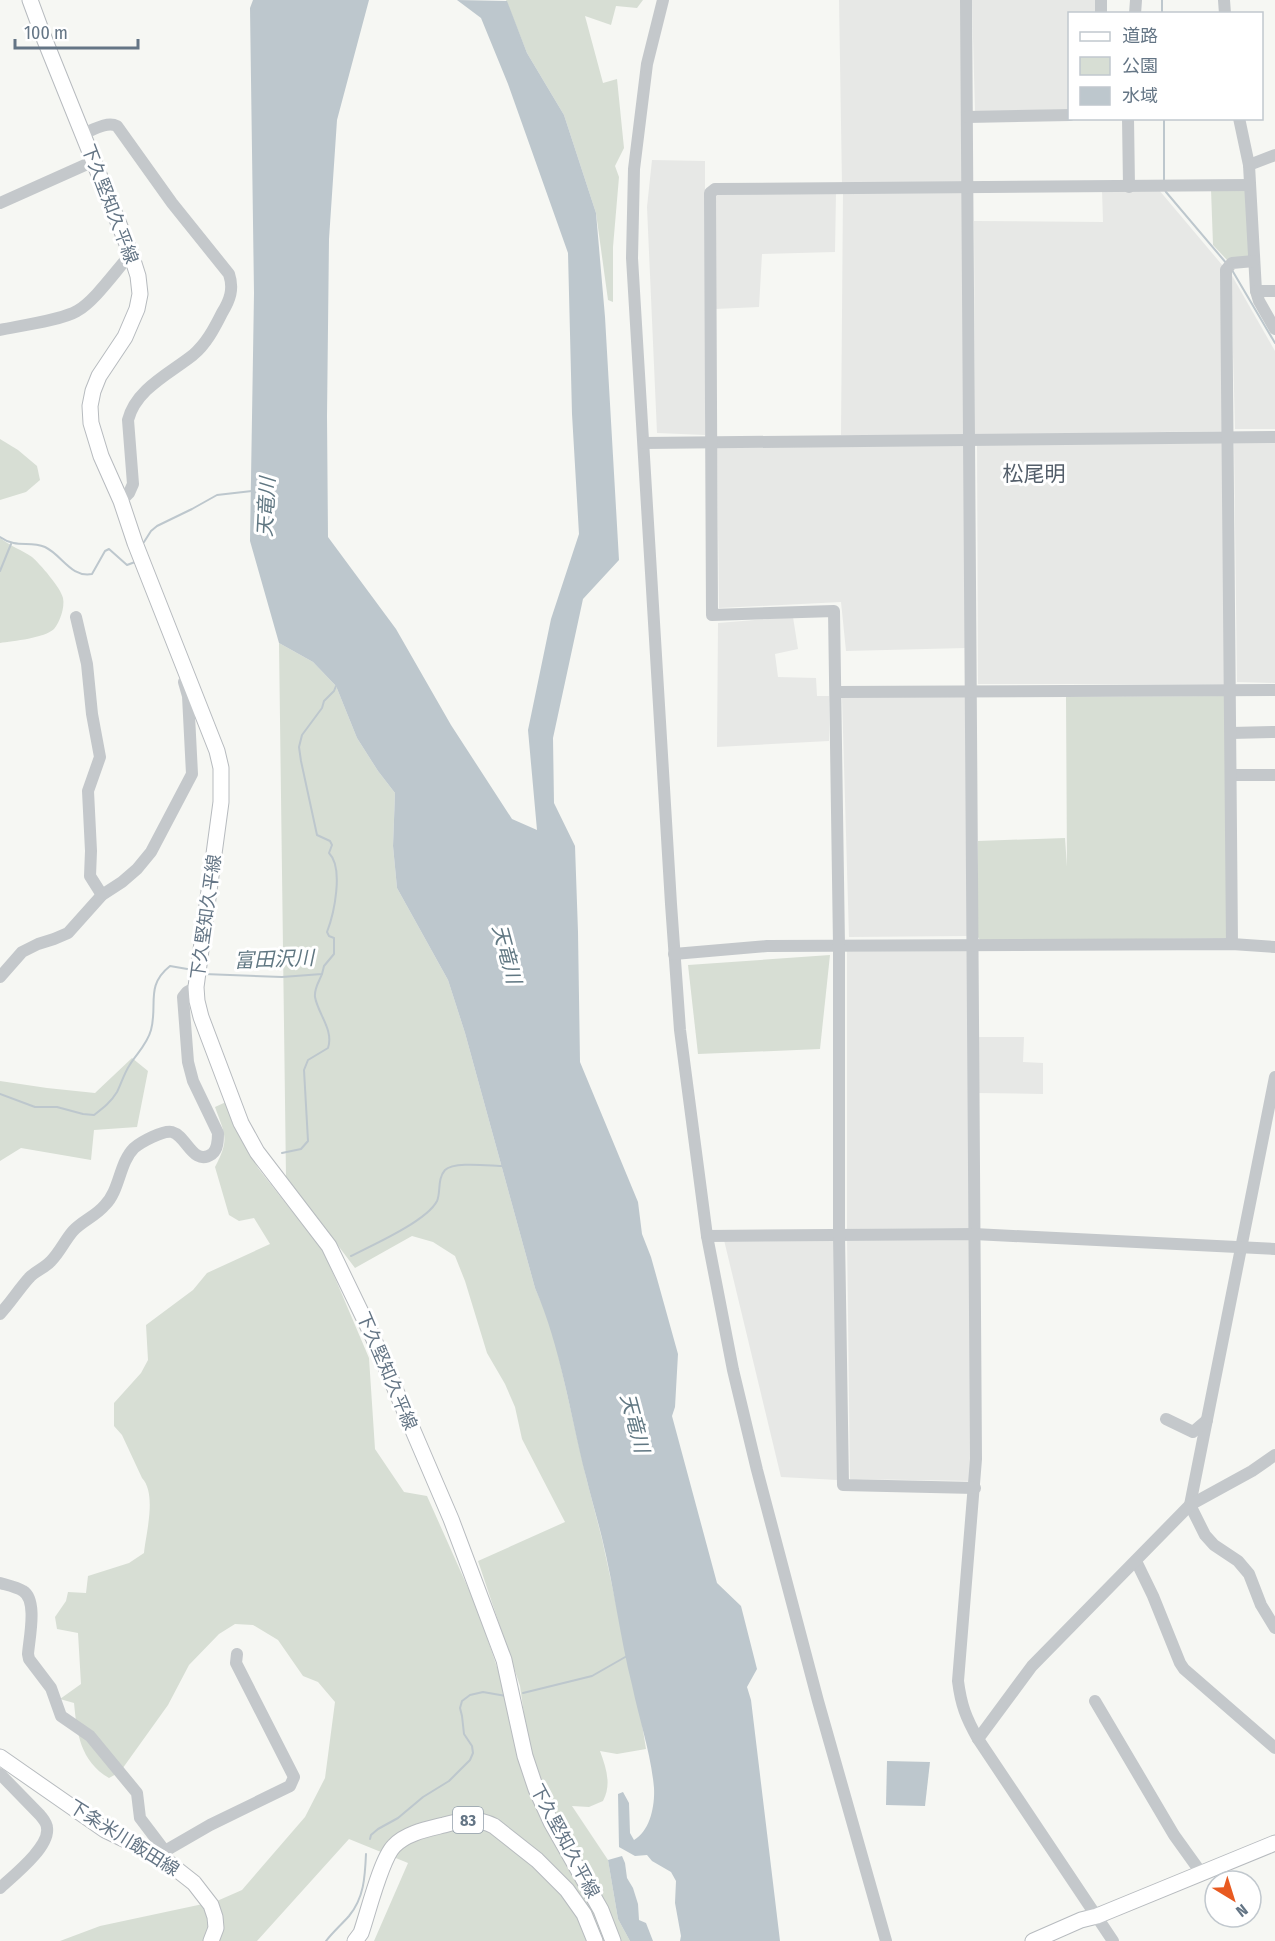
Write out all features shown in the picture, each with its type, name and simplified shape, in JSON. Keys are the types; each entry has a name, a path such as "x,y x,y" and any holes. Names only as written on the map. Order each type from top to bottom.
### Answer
{"main road":[{"name":"下久堅知久平線","path":"30,0 138,276 140,294 137,309 125,337 99,375 90,406 91,423 94,438 121,501 135,543 217,751 222,779 221,802 197,978 196,1000 201,1017 242,1123 257,1152 329,1246 372,1335 451,1519 504,1660 525,1756 536,1789 556,1831 601,1910 613,1941"},
{"name":"下条米川飯田線","path":"0,1757 105,1830 163,1854 194,1883 211,1905 216,1928 211,1941"},
{"name":"83","path":"355,1941 361,1933 380,1874 394,1846 404,1838 419,1832 472,1819 494,1826 559,1880 580,1907 595,1941"},
{"path":"1032,1941 1275,1843"}],"street":[{"path":"663,0 647,64 634,169 632,258 680,1030 707,1236 733,1370 821,1712 886,1941"},
{"path":"966,0 976,1458 958,1681 967,1720 978,1739 1113,1941"},
{"path":"967,117 1068,115"},
{"path":"1128,120 1129,187"},
{"path":"1239,120 1249,165 1256,291 1275,330"},
{"path":"83,134 108,124 113,123 117,126 172,203 229,274 233,285 225,308 209,338 194,354 160,378 130,410 128,420 133,484 129,493 121,501"},
{"path":"1249,165 1275,155"},
{"path":"0,203 94,161"},
{"path":"975,1488 843,1485 834,612 712,615 710,194 716,189 1250,185"},
{"path":"0,330 65,316 77,311 91,299 131,254"},
{"path":"1232,944 1229,266 1254,261"},
{"path":"1256,291 1275,291"},
{"path":"644,443 1275,437"},
{"path":"76,617 87,664 92,714 100,757 88,791 90,876 102,895"},
{"path":"0,977 22,952 68,933 102,895 137,869 151,852 192,774 188,696 182,675 184,663"},
{"path":"836,693 1275,690"},
{"path":"1231,733 1275,732"},
{"path":"1232,775 1275,775"},
{"path":"674,954 767,946 839,945 1232,944 1275,947"},
{"path":"0,1314 30,1276 51,1262 73,1231 105,1205 116,1189 134,1148 163,1132 172,1132 196,1156 209,1156 215,1151 218,1133 193,1081 188,1062 183,997 197,978"},
{"path":"1275,1077 1190,1505 1205,1536 1238,1561 1249,1574 1261,1605 1275,1628"},
{"path":"707,1236 974,1234 1275,1249"},
{"path":"1166,1419 1193,1432 1207,1420"},
{"path":"978,1739 1032,1666 1190,1505 1252,1471 1275,1455"},
{"path":"1136,1561 1184,1669 1275,1748"},
{"path":"0,1583 22,1590 29,1597 32,1609 29,1659 51,1688 59,1713 90,1736 137,1793 140,1818 163,1854 210,1826 290,1786 294,1777 236,1663 237,1654"},
{"path":"1095,1701 1174,1835 1202,1874"},
{"path":"0,1774 40,1815 48,1830 45,1839 30,1860 0,1888"}],"shaded area":[{"path":"839,0 962,0 964,183 842,185"},
{"path":"972,0 1097,0 1097,12 1068,12 1068,109 975,112"},
{"path":"652,160 705,161 705,435 657,433 647,207"},
{"path":"1102,190 1159,190 1223,266 1222,431 975,435 974,221 1103,222"},
{"path":"964,191 965,437 841,435 843,193"},
{"path":"836,192 835,252 762,254 759,307 715,309 715,194"},
{"path":"1231,274 1275,351 1275,429 1235,429"},
{"path":"1234,441 1275,441 1275,683 1237,682"},
{"path":"1224,442 1225,684 978,684 977,444"},
{"path":"965,445 966,648 846,651 841,602 719,608 717,448"},
{"path":"793,617 798,649 775,654 778,677 816,678 817,696 829,696 829,741 717,747 718,623"},
{"path":"967,696 967,936 849,937 842,697"},
{"path":"847,949 968,950 970,1228 847,1229"},
{"path":"978,1037 1024,1037 1023,1062 1043,1063 1043,1094 977,1093"},
{"path":"836,1238 838,1480 781,1477 724,1240"},
{"path":"847,1238 969,1238 972,1481 850,1479"}],"green space":[{"path":"506,0 643,0 637,8 616,6 611,25 585,16 603,83 617,79 624,148 615,166 619,177 613,247 613,302 608,300 596,213 564,115 527,53"},
{"path":"1211,189 1243,189 1247,192 1249,259 1228,261 1213,245"},
{"path":"0,439 37,466 40,480 26,492 0,500"},
{"path":"0,538 32,557 50,576 63,598 62,614 56,626 44,635 0,643"},
{"path":"279,643 313,662 336,686 357,738 395,793 393,846 397,888 448,980 465,1033 535,1288 547,1315 556,1345 602,1539 646,1749 617,1754 600,1751 608,1782 603,1801 589,1807 572,1806 608,1860 618,1919 630,1941 374,1941 408,1863 349,1839 257,1941 60,1941 100,1926 217,1901 242,1890 305,1817 325,1778 335,1702 318,1682 303,1676 278,1640 253,1625 235,1624 219,1634 189,1665 168,1705 120,1772 109,1778 99,1771 86,1755 79,1735 74,1703 60,1699 81,1684 78,1633 57,1629 55,1617 66,1601 68,1592 86,1593 88,1576 129,1563 144,1553 149,1494 122,1435 114,1426 114,1403 141,1373 148,1360 146,1325 193,1290 207,1273 270,1244 254,1218 239,1221 229,1215 215,1167 223,1150 224,1137 215,1107 226,1102 258,1168 324,1252 369,1358 375,1449 404,1492 427,1496 477,1608 498,1670 518,1753 527,1736 520,1686 478,1561 565,1522 522,1439 515,1407 487,1353 455,1256 433,1242 412,1236 355,1268 286,1177"},
{"path":"1225,696 1228,938 981,941 977,936 978,841 1065,838 1067,867 1066,697"},
{"path":"830,955 820,1049 698,1054 688,965"},
{"path":"132,1058 148,1071 137,1127 94,1130 91,1160 21,1148 0,1161 0,1081 95,1093"}],"water":[{"name":"天竜川","path":"253,0 369,0 337,120 329,239 328,537 396,629 451,725 512,819 537,830 528,730 551,619 579,534 572,414 568,253 508,84 481,18 457,0 507,1 527,53 564,115 596,213 605,317 619,560 583,599 553,738 554,803 575,846 580,1062 638,1202 642,1234 651,1257 678,1354 675,1407 672,1416 717,1583 741,1606 757,1669 747,1687 751,1700 780,1941 680,1941 675,1903 676,1881 671,1872 652,1861 647,1855 635,1856 619,1847 618,1794 623,1792 629,1803 630,1833 634,1840 648,1824 654,1788 648,1749 628,1667 606,1556 552,1334 535,1288 465,1033 448,980 397,888 393,846 395,793 357,738 336,686 313,662 279,643 250,541 254,293 250,8"},
{"path":"887,1761 930,1762 925,1806 886,1805"},
{"path":"622,1856 627,1878 638,1904 639,1920 646,1923 653,1941 630,1941 618,1919 608,1860"}],"waterway":[{"path":"1162,0 1162,12"},
{"path":"1164,120 1164,181"},
{"path":"1165,190 1227,264"},
{"path":"1232,270 1275,343"},
{"name":"天竜川","path":"144,542 157,526 217,495 252,491"},
{"path":"0,537 12,543 45,547 78,573 92,574 105,551 109,549 127,565 135,562"},
{"path":"0,571 11,544"},
{"name":"富田沢川","path":"204,974 282,977 322,974 324,966 334,954 334,938 327,932 337,880 334,860 329,853 332,845 330,841 317,835 299,747 302,735 336,686"},
{"name":"富田沢川","path":"0,1094 35,1107 57,1107 94,1115 115,1096 129,1066 147,1040 153,1021 155,988 162,973 170,966 193,970"},
{"path":"282,1153 301,1149 308,1141 304,1070 308,1060 328,1048 329,1041 327,1028 315,997 322,974"},
{"path":"351,1256 411,1225 431,1209 437,1201 443,1174 450,1167 504,1166"},
{"path":"523,1693 592,1676 627,1656"},
{"path":"370,1839 378,1829 398,1818 423,1797 449,1781 470,1760 473,1753 472,1746 464,1734 460,1708 462,1701 470,1695 483,1692 506,1696"},
{"path":"326,1941 349,1916 358,1902 364,1879 366,1854"}],"district":[{"name":"松尾明","path":"1034,474"}]}
